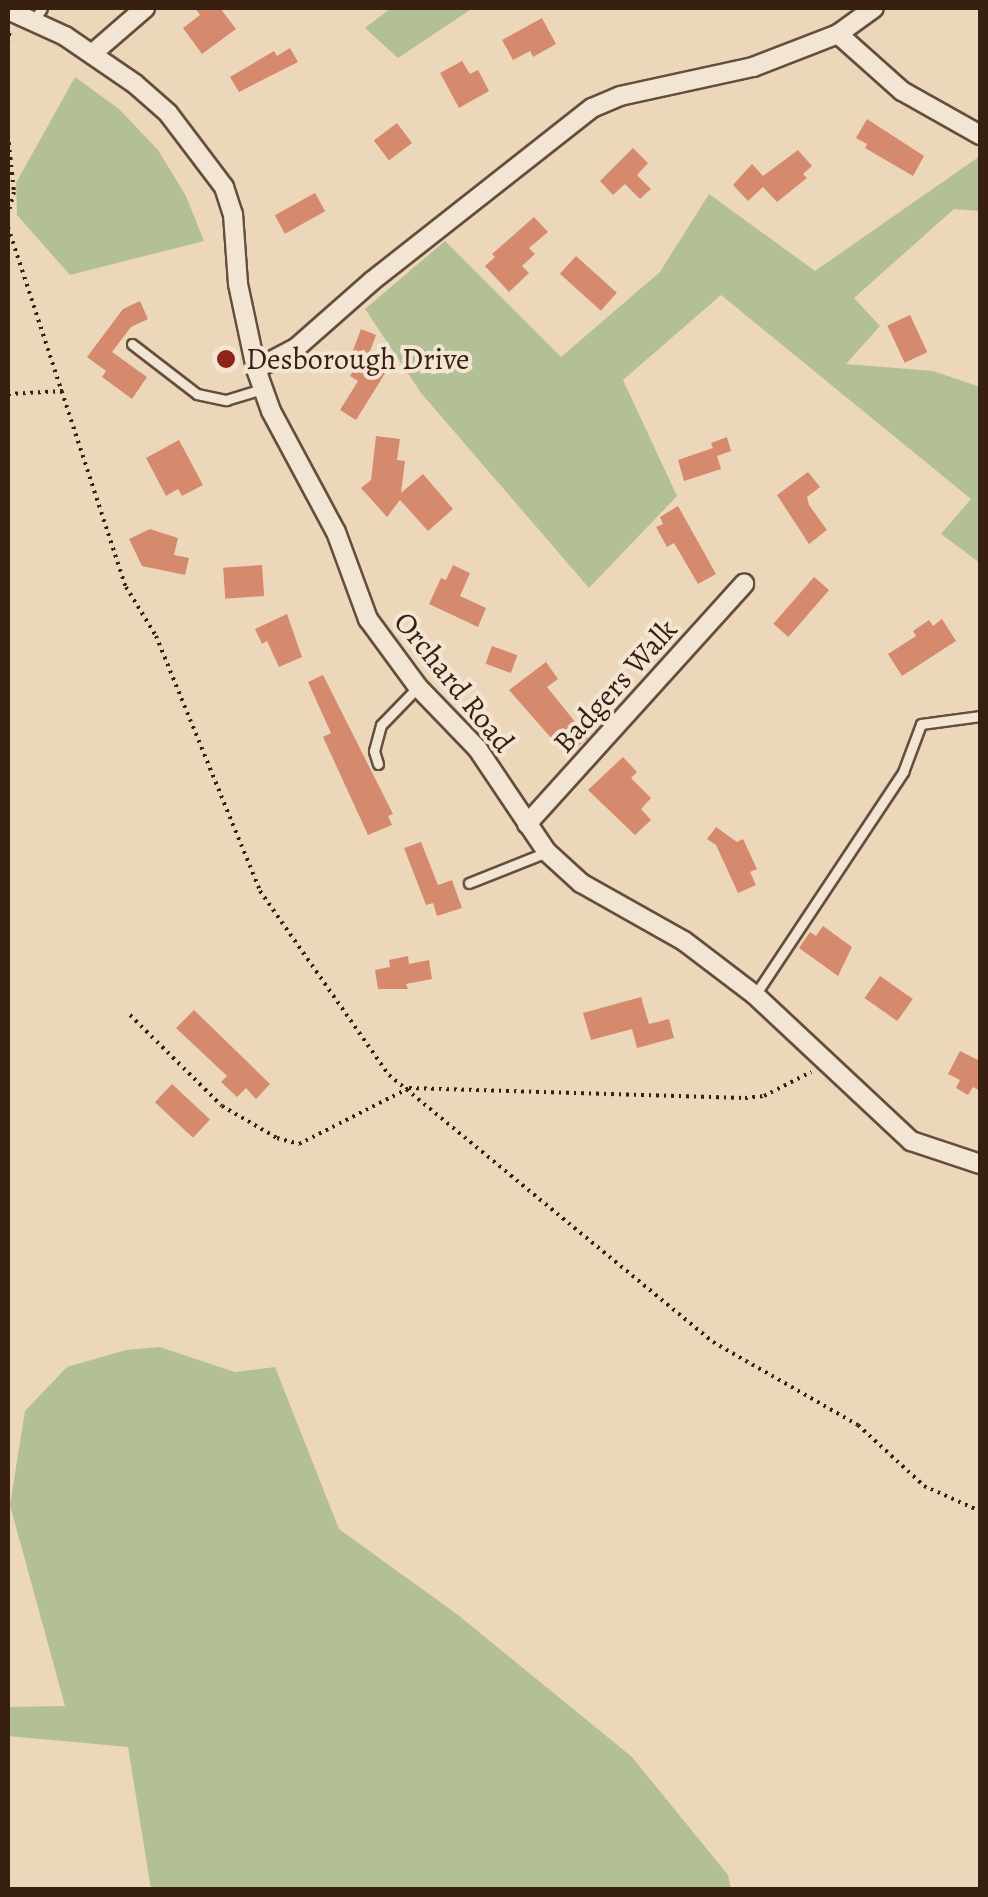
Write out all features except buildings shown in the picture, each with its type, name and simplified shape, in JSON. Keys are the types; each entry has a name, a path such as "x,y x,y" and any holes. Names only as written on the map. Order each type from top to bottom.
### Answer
{"street":[{"path":"94,53 145,8"},
{"path":"256,369 296,348 372,280 592,108 620,96 754,67 838,34 874,8"},
{"name":"Orchard Road","path":"8,10 38,14 168,112 224,187 256,369 298,464 336,532 368,619 418,687 477,748 547,852 581,883 684,941 756,995 911,1141 979,1164"},
{"path":"838,34 902,91 980,135"},
{"name":"Badgers Walk","path":"527,824 744,584"}],"lane":[{"path":"132,344 197,394 226,400 263,388"},
{"path":"378,764 374,751 380,725 418,687"},
{"path":"756,995 903,772 921,724 980,716"},
{"path":"469,883 547,852"}],"path":[{"path":"8,135 14,192 8,215"},
{"path":"8,227 126,587 156,636 260,891 389,1076 409,1088 712,1342 858,1425 924,1486 980,1511"},
{"path":"8,394 64,391"},
{"path":"8,968 8,984"},
{"path":"130,1015 222,1106 277,1138 299,1144 409,1088 745,1098 764,1096 829,1062"}],"green space":[{"path":"391,8 473,8 398,58 365,28"},
{"path":"75,77 119,109 158,150 186,196 204,241 70,275 17,215 16,183"},
{"path":"980,156 980,211 954,209 854,298 880,326 846,364 933,371 980,387 980,563 941,534 971,499 721,295 623,380 677,496 589,588 421,393 365,309 445,241 561,357 660,272 709,194 815,271"},
{"path":"160,1347 235,1372 275,1367 339,1529 458,1615 632,1757 728,1875 731,1889 151,1889 128,1747 8,1736 8,1707 65,1706 10,1505 25,1411 67,1367 126,1350"}],"place":[{"name":"Desborough Drive","path":"226,359"}]}
